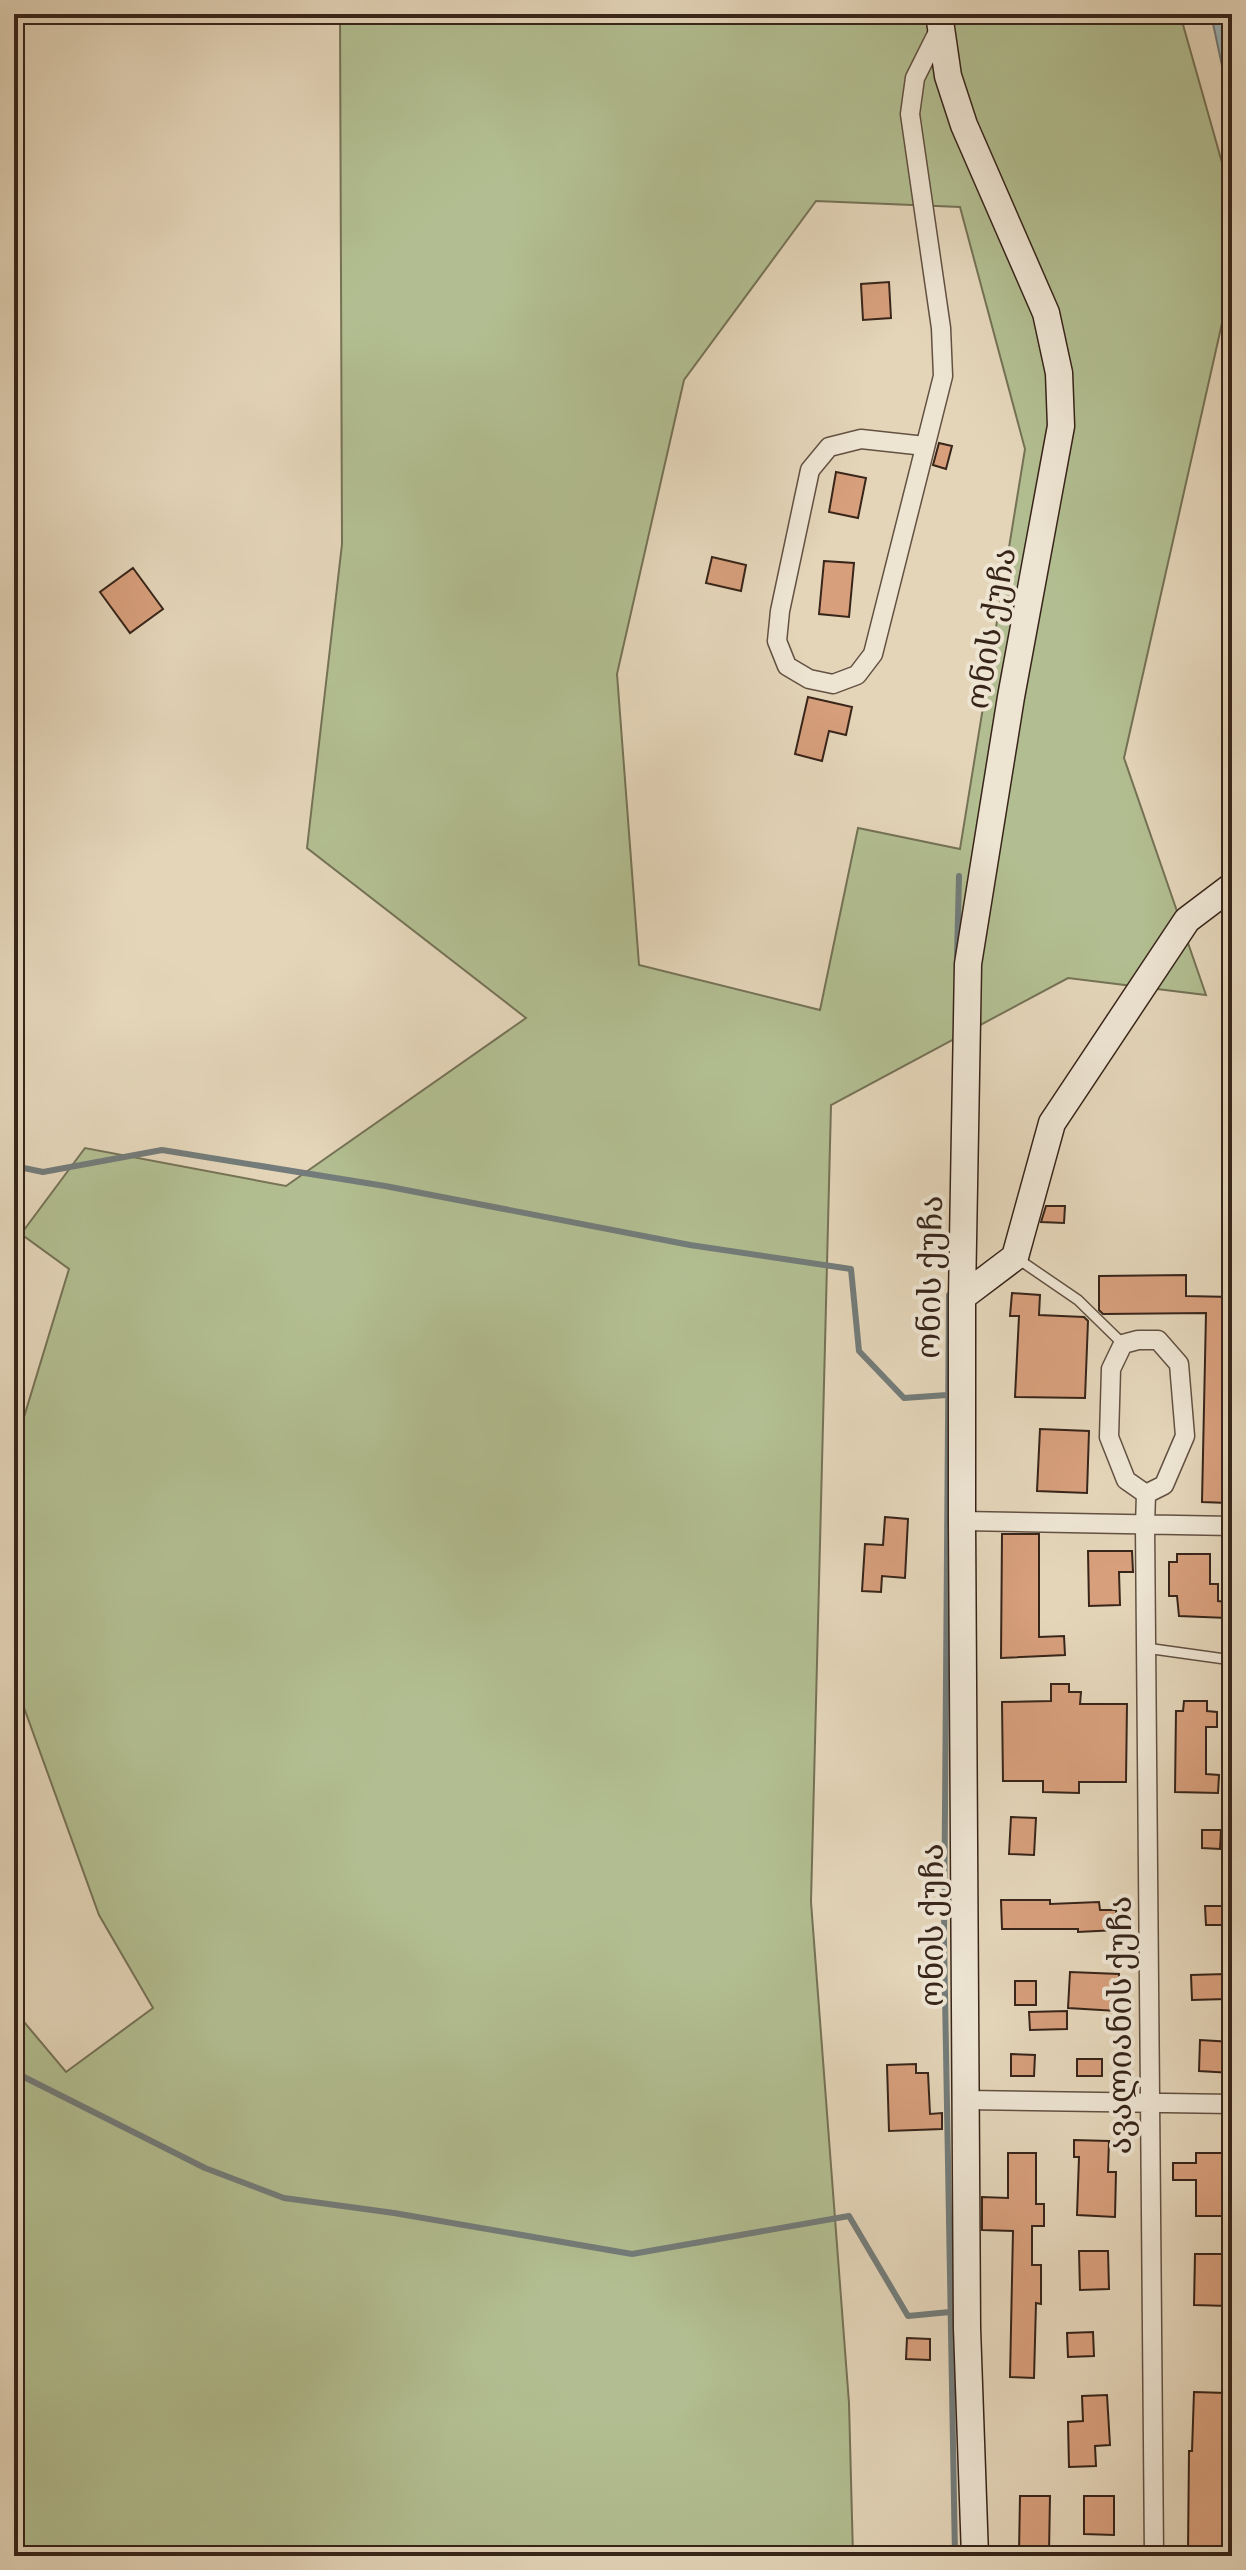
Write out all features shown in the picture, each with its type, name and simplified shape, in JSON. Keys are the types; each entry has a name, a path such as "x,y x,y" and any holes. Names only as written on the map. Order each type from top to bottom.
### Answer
{"main road":[{"name":"ონის ქუჩა","path":"939,21 948,76 964,125 1046,313 1059,373 1061,426 1011,697 968,964 962,1297 962,1521 967,2328 975,2556"},
{"path":"962,1297 1015,1257 1052,1123 1187,920 1232,886"}],"street":[{"path":"925,446 861,439 829,447 810,470 780,611 777,641 787,666 809,679 833,684 857,675 873,654 943,376 941,328 910,114 915,78 939,21"},
{"path":"1158,1340 1179,1364 1185,1436 1164,1485 1146,1494 1126,1480 1109,1437 1111,1369 1123,1344 1158,1340"},
{"name":"ავალიანის ქუჩა","path":"1146,1494 1154,2556"},
{"path":"962,1521 1232,1526"},
{"path":"966,2100 1232,2104"}],"lane":[{"path":"1015,1257 1078,1300 1123,1344"},
{"path":"1146,1648 1232,1660"}],"green space":[{"path":"340,14 1180,14 1232,198 1232,279 1124,758 1206,995 1068,978 831,1105 811,1902 849,2403 853,2556 14,2556 14,2010 66,2072 153,2008 99,1915 14,1680 14,1450 69,1269 21,1234 85,1148 286,1186 526,1018 307,848 342,544","holes":["816,201 960,207 1025,449 960,849 858,828 820,1010 639,965 617,674 684,380"]}],"water":[{"path":"1211,14 1232,14 1232,113 1231,108"}],"building":[{"path":"889,282 891,318 863,320 861,284"},
{"path":"939,443 952,446 946,469 933,465"},
{"path":"836,472 866,478 858,518 829,512"},
{"path":"712,557 746,565 741,591 706,583"},
{"path":"824,561 854,563 849,617 819,614"},
{"path":"133,568 163,609 130,633 100,592"},
{"path":"808,697 852,707 846,735 829,731 822,761 795,754"},
{"path":"1046,1206 1065,1206 1064,1223 1041,1222"},
{"path":"1186,1275 1186,1296 1232,1297 1232,1493 1228,1493 1228,1503 1202,1502 1206,1313 1103,1314 1099,1310 1099,1276"},
{"path":"1012,1293 1040,1295 1039,1315 1084,1317 1088,1321 1085,1398 1015,1397 1019,1316 1010,1316"},
{"path":"1040,1429 1089,1431 1087,1493 1037,1491"},
{"path":"885,1517 908,1519 905,1578 882,1576 881,1592 862,1591 865,1544 883,1545"},
{"path":"1002,1534 1039,1534 1039,1637 1064,1636 1065,1655 1001,1658"},
{"path":"1088,1551 1132,1551 1133,1572 1119,1572 1120,1605 1089,1606"},
{"path":"1177,1554 1210,1554 1210,1584 1218,1584 1218,1601 1227,1602 1227,1618 1179,1616 1177,1596 1169,1596 1169,1562 1177,1562"},
{"path":"1051,1684 1069,1684 1069,1692 1081,1692 1080,1704 1127,1704 1126,1782 1079,1782 1079,1793 1043,1792 1043,1781 1003,1781 1002,1702 1051,1701"},
{"path":"1184,1701 1207,1701 1207,1711 1217,1712 1217,1727 1206,1727 1206,1774 1219,1775 1218,1793 1175,1792 1176,1711 1183,1711"},
{"path":"1011,1817 1036,1818 1034,1855 1009,1854"},
{"path":"1202,1830 1221,1830 1220,1849 1202,1848"},
{"path":"1001,1900 1050,1900 1050,1904 1099,1902 1100,1910 1116,1910 1117,1930 1002,1929"},
{"path":"1205,1906 1223,1906 1223,1925 1206,1925"},
{"path":"1070,1972 1119,1974 1117,2011 1068,2008"},
{"path":"1225,1974 1226,1999 1192,2000 1191,1975"},
{"path":"1015,1981 1036,1981 1036,2005 1015,2005"},
{"path":"1067,2011 1067,2029 1030,2030 1029,2012"},
{"path":"1200,2040 1232,2042 1232,2073 1199,2071"},
{"path":"1011,2054 1035,2055 1034,2076 1011,2076"},
{"path":"1077,2059 1102,2059 1102,2076 1077,2076"},
{"path":"916,2064 916,2073 928,2073 930,2114 942,2113 942,2129 889,2131 887,2065"},
{"path":"1074,2140 1109,2141 1108,2172 1116,2172 1115,2217 1077,2215 1079,2157 1074,2157"},
{"path":"1008,2153 1036,2153 1036,2204 1044,2204 1044,2226 1032,2226 1032,2265 1041,2265 1041,2304 1036,2303 1034,2378 1010,2377 1013,2231 982,2230 982,2197 1008,2198"},
{"path":"1196,2153 1223,2153 1223,2216 1196,2216 1196,2180 1173,2180 1173,2163 1196,2163"},
{"path":"1079,2251 1108,2251 1109,2289 1080,2290"},
{"path":"1195,2254 1229,2254 1228,2306 1194,2305"},
{"path":"1093,2332 1094,2356 1068,2357 1067,2333"},
{"path":"907,2338 930,2339 930,2360 906,2359"},
{"path":"1194,2392 1226,2393 1224,2451 1232,2451 1232,2554 1188,2553 1189,2451 1192,2451"},
{"path":"1107,2395 1110,2445 1095,2446 1096,2466 1069,2467 1068,2422 1083,2421 1082,2396"},
{"path":"1020,2496 1050,2496 1049,2553 1019,2553"},
{"path":"1084,2496 1114,2496 1114,2535 1084,2534"}],"waterway":[{"path":"957,956 959,876"},
{"path":"14,1166 43,1172 162,1150 385,1186 690,1245 851,1269 859,1351 904,1398 947,1395"},
{"path":"949,1295 944,1938 955,2556"},
{"path":"14,2072 205,2168 284,2198 394,2213 632,2254 849,2216 908,2316 950,2312"}]}
